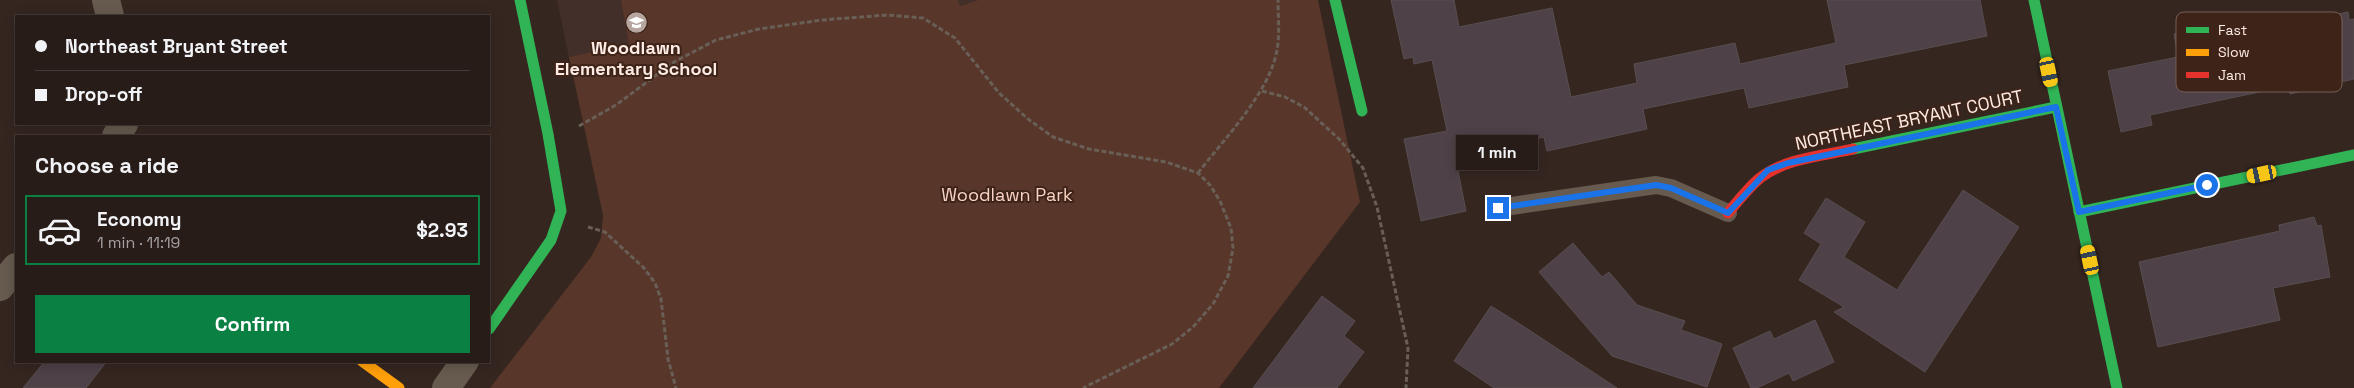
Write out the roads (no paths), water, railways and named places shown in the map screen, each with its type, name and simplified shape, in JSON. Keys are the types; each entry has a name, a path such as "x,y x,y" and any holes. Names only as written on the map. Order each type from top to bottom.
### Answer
{"street":[{"path":"106,0 110,15"},
{"path":"490,328 540,258 557,227 561,211 560,196 548,134 520,0"},
{"path":"1335,0 1362,111"},
{"path":"2034,0 2117,388"},
{"name":"NORTHEAST BRYANT COURT","path":"1728,213 1762,175 1788,163 2056,107"},
{"path":"2079,212 2354,155"},
{"path":"0,287 15,268"},
{"path":"365,363 399,388"},
{"path":"446,388 465,363"}],"lane":[{"path":"1498,208 1656,185 1671,188 1728,213"}],"place":[{"name":"Woodlawn Elementary School","path":"636,23"}],"park label":[{"name":"Woodlawn Park","path":"1007,195"}]}
